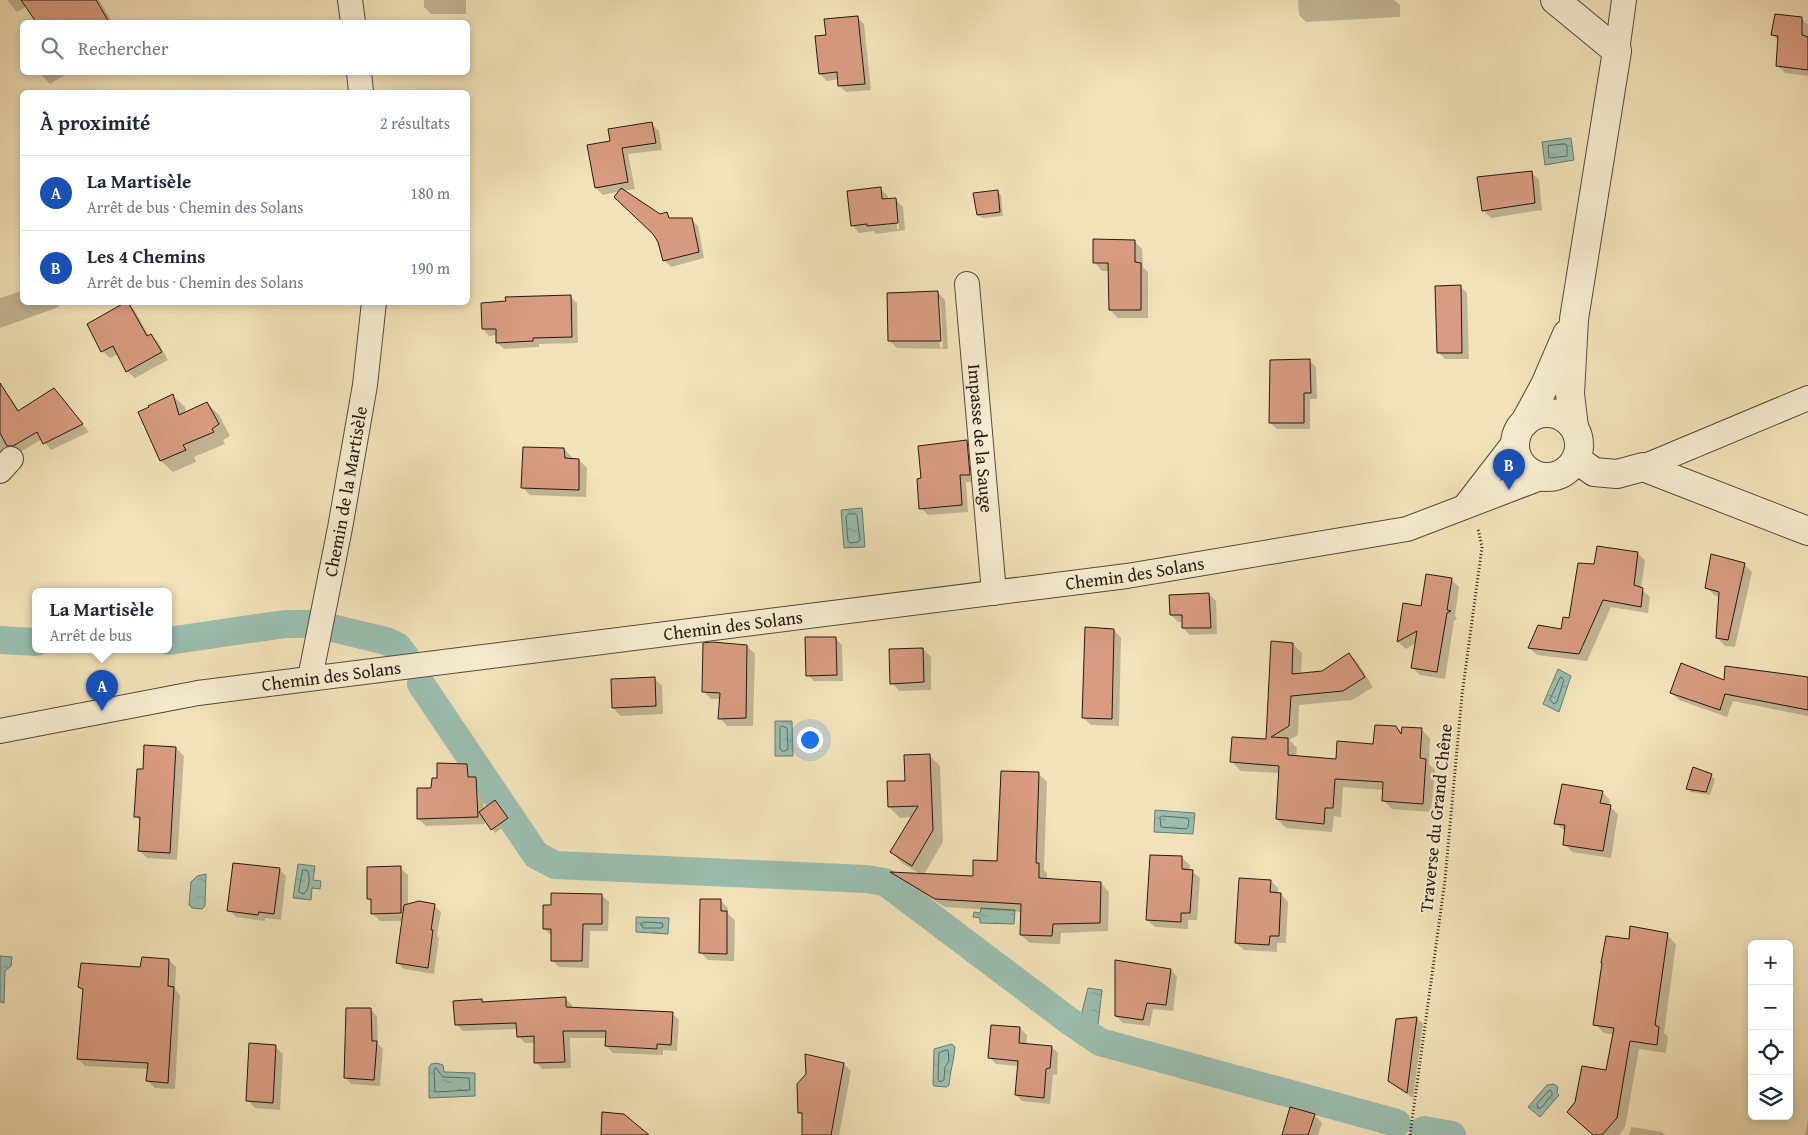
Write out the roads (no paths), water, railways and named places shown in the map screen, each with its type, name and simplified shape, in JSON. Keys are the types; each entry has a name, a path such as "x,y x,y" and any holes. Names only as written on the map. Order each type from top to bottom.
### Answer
{"street":[{"path":"350,0 353,20"},
{"path":"1555,0 1617,51"},
{"path":"1574,319 1545,385 1520,431 1516,451 1519,460 1525,468 1533,474 1543,477 1563,474 1571,468 1580,449 1574,427 1570,394 1574,319 1624,0"},
{"path":"358,75 361,90"},
{"name":"Impasse de la Sauge","path":"967,284 994,593"},
{"name":"Chemin de la Martisèle","path":"310,678 340,528 365,385 374,305"},
{"path":"1576,459 1594,472 1616,474 1643,467 1808,398"},
{"path":"1463,508 1520,431 1534,416 1545,413 1556,415 1566,419 1574,427"},
{"path":"1643,467 1808,531"},
{"name":"Chemin des Solans","path":"0,732 198,692 1127,576 1407,529 1543,477"}],"water":[{"path":"1571,138 1574,160 1545,165 1542,142"},
{"path":"862,508 865,547 844,548 841,510"},
{"path":"1558,669 1571,676 1559,712 1543,704"},
{"path":"775,721 792,721 793,756 775,756"},
{"path":"1155,810 1195,813 1193,834 1154,832"},
{"path":"298,864 315,866 313,880 321,881 320,889 312,888 311,900 293,898"},
{"path":"206,874 205,906 202,909 192,908 189,905 191,882 197,876"},
{"path":"981,908 1015,910 1014,924 980,923 980,918 973,917 974,912 980,913"},
{"path":"636,917 669,918 668,934 636,932"},
{"path":"0,956 12,957 11,966 5,971 4,1003 0,1002"},
{"path":"1088,988 1102,990 1098,1025 1081,1016"},
{"path":"952,1044 955,1047 949,1085 947,1087 934,1086 934,1049"},
{"path":"431,1064 443,1065 444,1072 475,1073 475,1096 429,1098 429,1067"},
{"path":"1554,1084 1558,1087 1557,1093 1559,1095 1540,1117 1528,1107 1547,1085"}],"waterway":[{"path":"172,640 285,624 308,624"},
{"path":"332,628 386,641 397,646 405,656"},
{"path":"0,640 32,642"},
{"path":"421,684 536,855 555,865 866,879 885,882 1100,1042 1397,1123"},
{"path":"1424,1130 1452,1135"}],"place":[{"name":"Les 4 Chemins","path":"1509,490"},
{"name":"La Martisèle","path":"102,711"}]}
